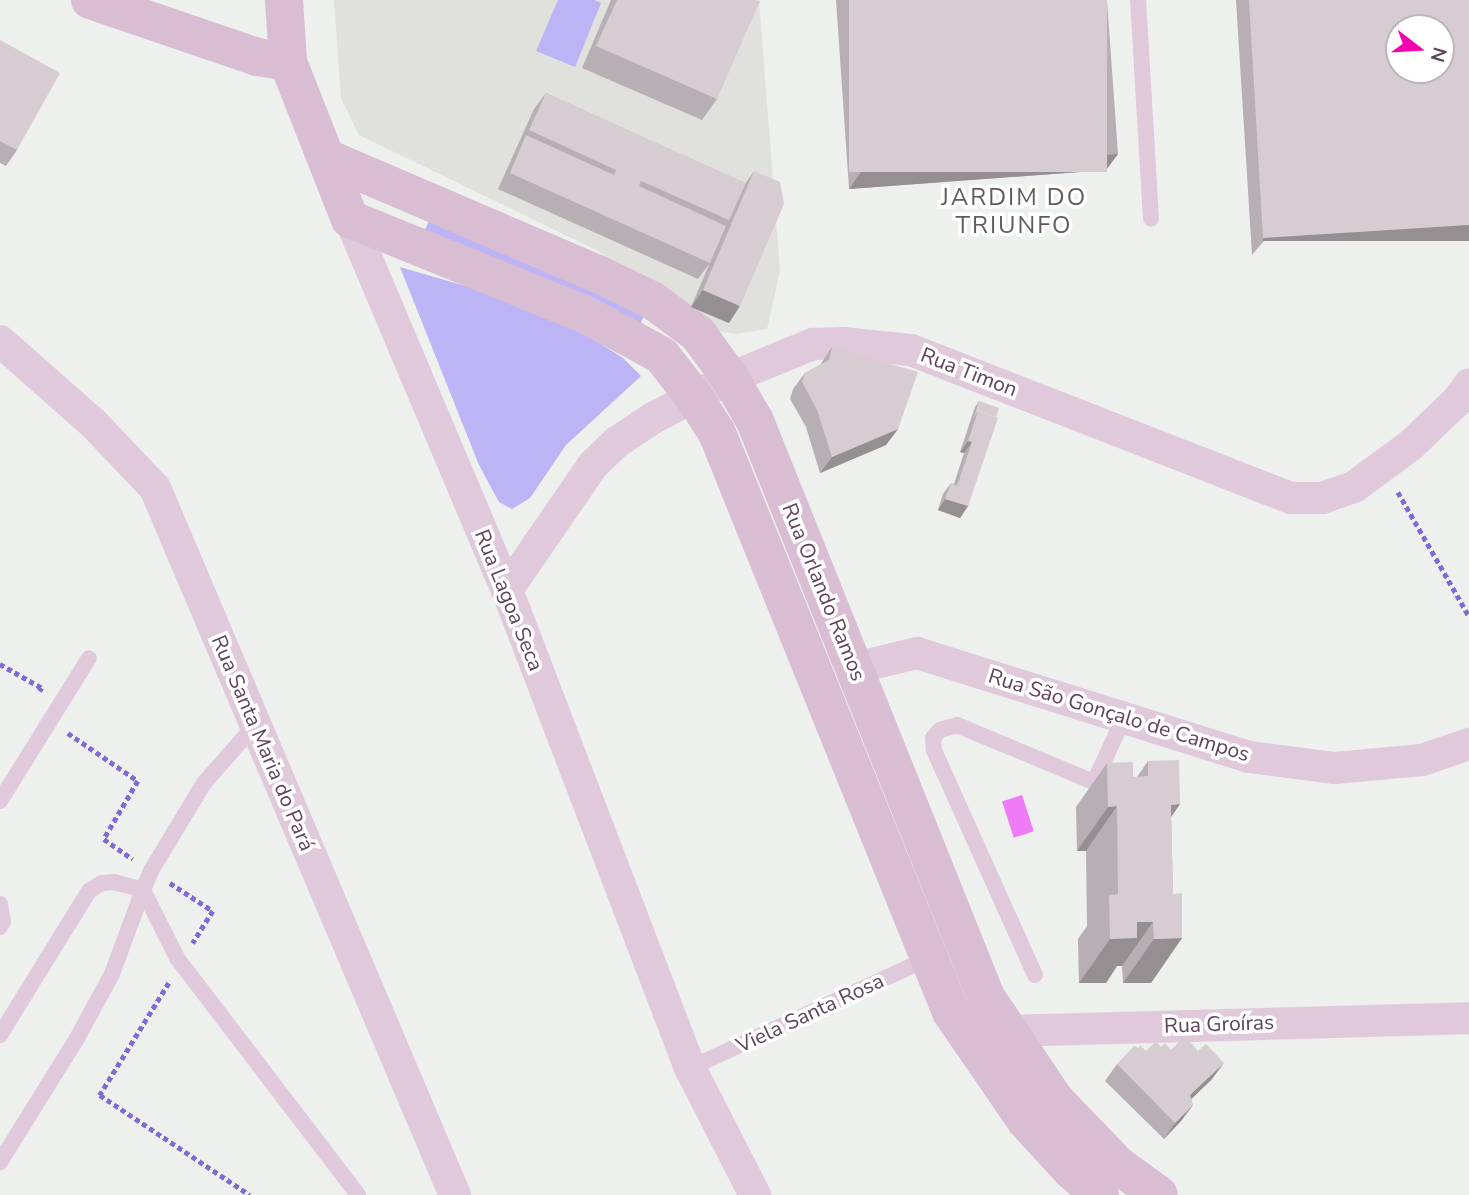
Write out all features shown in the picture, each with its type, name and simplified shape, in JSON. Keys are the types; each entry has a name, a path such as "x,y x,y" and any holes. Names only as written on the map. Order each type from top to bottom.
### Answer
{"street":[{"path":"90,0 257,57 288,62"},
{"name":"Rua Lagoa Seca","path":"284,0 288,62 350,219 507,590 690,1068 755,1195"},
{"name":"Rua Orlando Ramos","path":"327,158 598,274 652,300 698,334 730,378 755,421 986,998 1056,1101 1119,1166 1159,1195"},
{"name":"Rua Orlando Ramos","path":"350,219 582,313 662,356 694,397 722,445 951,1012 972,1048 1026,1121 1072,1171 1100,1195"},
{"name":"Rua Santa Maria do Pará","path":"0,341 94,424 155,488 455,1195"},
{"name":"Rua Timon","path":"507,590 593,466 638,428 730,378 813,344 843,343 911,350 1291,498 1322,498 1354,487 1383,467 1458,400 1469,385"},
{"name":"Rua São Gonçalo de Campos","path":"855,668 917,653 1249,757 1335,768 1422,760 1469,744"},
{"name":"Rua Groíras","path":"972,1048 1009,1031 1469,1018"}],"lane":[{"path":"1138,0 1151,219"},
{"path":"0,801 89,658"},
{"path":"1035,975 934,750 933,738 940,730 957,725 1094,782 1124,718"},
{"path":"0,1162 76,1040 112,974 151,871 204,783 255,725"},
{"path":"0,1035 89,891 102,883 114,882 143,890 177,958 358,1195"},
{"path":"0,904 3,922 0,927"},
{"name":"Viela Santa Rosa","path":"690,1068 929,958"}],"path":[{"path":"1383,467 1469,616"}],"shaded area":[{"path":"334,0 759,0 780,271 767,329 737,334 721,332 598,251 359,135 341,98"},
{"path":"558,0 594,0 601,3 575,67 536,51"},
{"path":"432,214 647,310 638,330 423,234"},
{"path":"400,267 479,290 575,328 623,358 641,376 566,445 530,498 512,509 499,502 479,465"},
{"path":"1022,795 1034,831 1014,838 1002,801"}],"building":[{"path":"617,0 760,1 717,99 596,46"},
{"path":"849,0 1107,0 1107,172 849,172"},
{"path":"1249,0 1469,0 1469,225 1263,238"},
{"path":"0,40 60,73 17,150 0,141"},
{"path":"546,93 746,183 729,220 641,181 639,186 726,226 710,263 510,173 526,135 614,175 616,170 529,130"},
{"path":"754,171 780,182 784,204 740,306 703,290"},
{"path":"832,347 918,372 898,429 832,457 817,410 802,382 805,373 829,360"},
{"path":"979,401 999,408 996,417 978,411 974,417"},
{"path":"978,411 998,418 968,506 945,499 951,483 957,486 972,442 968,441"},
{"path":"1179,760 1180,804 1171,805 1173,894 1182,893 1182,938 1154,939 1153,922 1137,922 1137,938 1110,939 1109,895 1118,894 1117,806 1108,807 1107,763 1133,762 1133,777 1148,776 1148,761"},
{"path":"1185,1036 1198,1051 1206,1044 1224,1063 1190,1095 1193,1105 1175,1123 1117,1064 1134,1046 1139,1048 1140,1045 1146,1051 1156,1041 1161,1047 1165,1043 1171,1050"}],"district":[{"name":"JARDIM DO TRIUNFO","path":"1014,212"}]}
